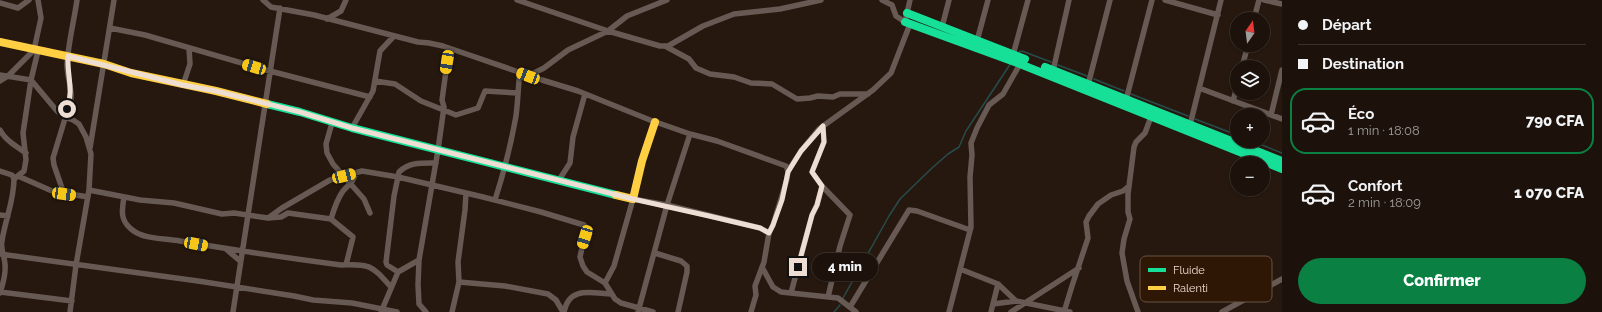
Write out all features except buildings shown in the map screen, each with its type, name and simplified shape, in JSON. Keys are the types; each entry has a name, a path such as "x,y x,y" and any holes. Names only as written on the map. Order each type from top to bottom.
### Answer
{"street":[{"path":"0,3 18,8 29,0"},
{"path":"38,0 41,18 23,133 26,160 24,171 16,178 2,240 2,254 5,266 0,292 72,301"},
{"path":"64,194 53,158 71,93 67,71 77,0"},
{"path":"90,149 114,0"},
{"path":"263,0 271,7 314,15 418,42 429,43 520,72 528,76 585,94 654,122 755,154 786,166 788,172"},
{"path":"327,19 341,11 346,0"},
{"path":"517,0 660,46 674,43 703,26 734,14 780,9 821,0"},
{"path":"528,76 544,68 568,50 608,30 627,16 667,0"},
{"path":"882,0 892,5 896,16 907,23 1152,114 1282,170"},
{"path":"751,312 756,295 755,286 762,267 769,233 782,200 788,172 801,151 823,126 868,94 891,73 907,23 907,13 910,0"},
{"path":"942,27 949,0"},
{"path":"977,41 988,0"},
{"path":"1013,55 1028,0"},
{"path":"1053,71 1069,0"},
{"path":"1088,85 1110,0"},
{"path":"1126,100 1152,0"},
{"path":"1165,0 1218,15"},
{"path":"1190,125 1221,0"},
{"path":"1256,12 1259,0"},
{"path":"1264,0 1282,4"},
{"path":"233,312 280,8"},
{"path":"907,13 1126,100 1152,114 1190,125 1282,161"},
{"path":"110,28 145,35 270,71 370,97"},
{"path":"352,128 370,97 375,81 380,51 394,36"},
{"path":"0,42 104,64 131,73 265,103 332,123 633,199 760,228 769,233"},
{"path":"665,46 689,59 696,68 710,74 734,78 751,83 772,84 796,99 818,96 833,97 840,94 868,94"},
{"path":"183,85 190,64 189,48"},
{"path":"426,312 420,307 418,299 419,260 438,150 443,110 442,100 449,49"},
{"path":"0,81 8,76 36,50"},
{"path":"949,312 970,230 971,143 977,128 990,105 1003,94 1020,64"},
{"path":"1271,115 1282,70"},
{"path":"495,200 505,166 514,126 520,72"},
{"path":"0,75 31,80 57,111 64,117 79,124 90,149 89,190 76,265 70,312"},
{"path":"375,81 395,84 421,102 456,114 478,108 485,91 518,93"},
{"path":"1199,88 1282,119"},
{"path":"559,180 570,163 573,137 585,94"},
{"path":"1138,312 1126,281 1122,253 1124,239 1130,219 1128,204 1129,186 1134,147 1136,142 1145,133 1152,114"},
{"path":"605,283 614,266 654,122"},
{"path":"332,123 326,144 327,153 333,164 364,199 370,213"},
{"path":"823,126 824,142 812,172 822,186 850,215 840,246 828,297"},
{"path":"0,130 2,134 13,144 26,153"},
{"path":"638,310 667,206 690,134"},
{"path":"398,272 389,268 386,265 386,262 394,196 399,172 415,163 436,163"},
{"path":"0,171 52,191 88,197"},
{"path":"268,218 282,208 330,180 362,171 398,177 495,200 584,225 587,228 580,256 587,272 605,283 611,294 621,303 638,310 653,312"},
{"path":"331,218 338,199 343,191 352,184 356,173"},
{"path":"791,293 812,215 817,205 822,186"},
{"path":"993,304 1016,301 1066,311 1072,286 1088,238 1086,222 1089,216 1098,204 1111,195 1123,191 1129,186"},
{"path":"89,190 124,197 174,203 222,214 247,214 268,218 281,217 288,214 331,218 353,237 346,265"},
{"path":"452,312 459,282 458,262 466,193"},
{"path":"124,197 122,216 130,228 136,233 151,237 226,249 371,267 380,274 391,287"},
{"path":"850,307 909,210 917,211 970,230"},
{"path":"0,215 8,216"},
{"path":"226,249 240,261"},
{"path":"655,253 681,261 687,266 688,272 678,312"},
{"path":"2,254 190,280 313,300 358,304 381,311 397,312"},
{"path":"381,311 398,272 419,260"},
{"path":"762,267 773,287 781,292 838,298 856,312"},
{"path":"1011,312 1079,267"},
{"path":"960,269 998,284 1016,301"},
{"path":"1272,284 1282,279"},
{"path":"459,282 505,286 548,294 556,300 563,312"},
{"path":"991,312 998,284"},
{"path":"563,312 569,299 574,294 579,292 611,294"},
{"path":"1222,312 1240,302"}],"waterway":[{"path":"1019,52 1022,51 1051,62"},
{"path":"843,298 900,199 932,168 948,154 959,147 966,131 1011,63"},
{"path":"1058,65 1087,76"},
{"path":"1094,79 1124,91"},
{"path":"1131,94 1188,116"},
{"path":"1195,119 1230,132"},
{"path":"1270,148 1282,153"},
{"path":"834,312 840,305"}],"traffic: fast":[{"path":"907,13 1025,59"},
{"path":"905,22 1020,64 1282,169"},
{"path":"1045,67 1282,161"},
{"path":"267,104 300,112 352,128 616,195"}],"traffic: slow":[{"path":"0,42 104,64 131,73 216,91 267,104"},
{"path":"616,195 633,199 642,161 655,122"}],"route":[{"path":"67,109 71,100 67,71 68,56 89,62 104,64 131,73 216,91 300,112 332,123 633,199 760,228 769,233 782,200 788,172 801,151 823,126 824,142 812,172 822,186 817,205 812,215 798,267"}]}
